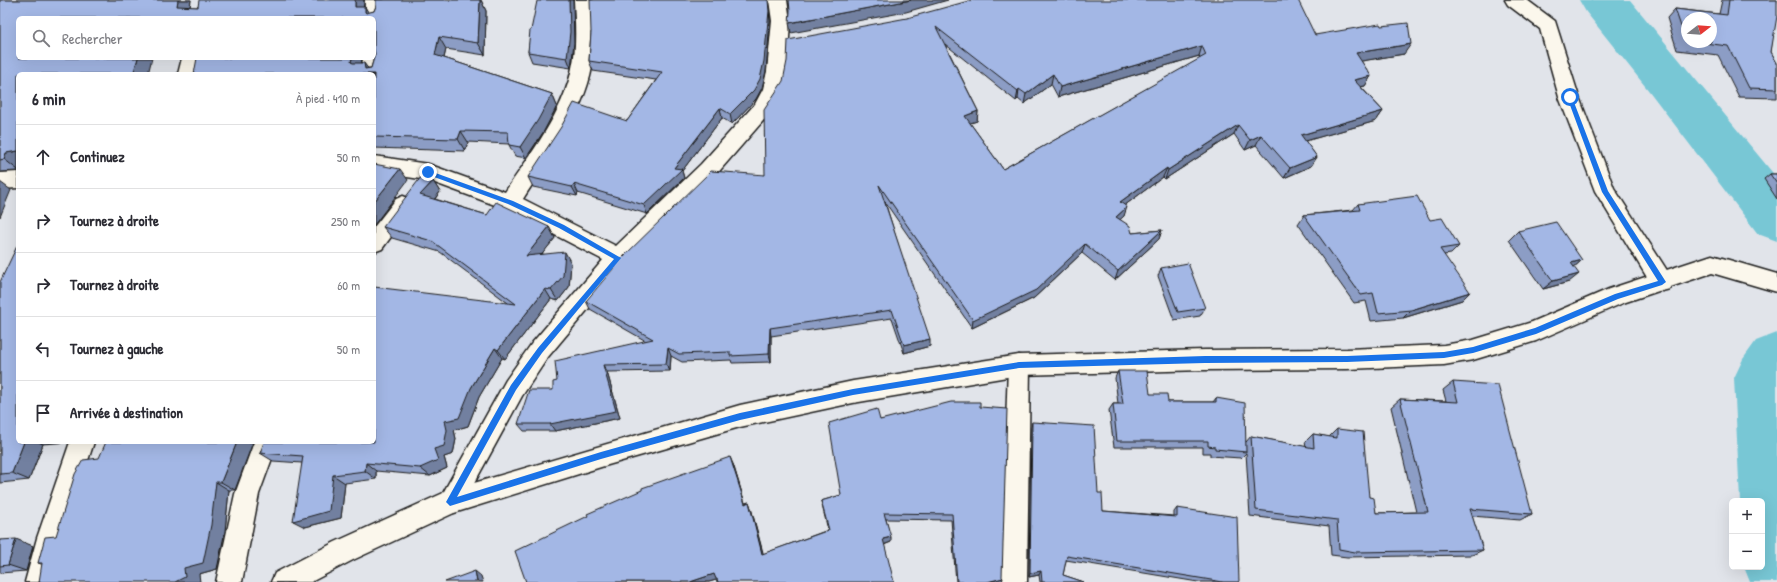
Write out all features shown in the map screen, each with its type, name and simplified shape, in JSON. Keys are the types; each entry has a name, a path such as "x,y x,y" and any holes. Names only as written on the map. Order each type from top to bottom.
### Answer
{"street":[{"path":"373,16 374,0"},
{"path":"510,202 558,124 575,92 582,69 584,46 583,0"},
{"path":"450,502 514,388 540,350 618,258 708,170 762,109 773,90 777,71 786,43 778,0"},
{"path":"1514,0 1548,26 1570,97 1605,192 1662,282"},
{"path":"188,72 191,60"},
{"path":"371,72 372,60"},
{"path":"376,164 428,172 510,202 562,227 618,258"},
{"path":"376,240 428,172"},
{"path":"0,181 16,180"},
{"path":"284,582 344,551 450,502 740,416 853,392 1019,365 1205,360 1347,359 1444,355 1473,350 1536,331 1617,296 1712,264 1777,283"},
{"path":"1014,582 1019,365"},
{"path":"38,582 50,538 81,444"},
{"path":"229,582 242,509 256,462 265,444"}],"building":[{"path":"0,0 178,0 177,6 198,7 199,0 355,0 355,7 365,7 366,13 374,11 376,0 480,0 478,43 439,37 435,55 552,94 538,120 520,147 509,145 508,132 461,131 458,139 376,137 376,72 194,72 197,60 352,60 351,62 353,63 364,63 365,69 371,68 373,60 376,60 376,16 16,16 16,60 137,60 134,72 16,72 16,151 6,153 4,159 0,160"},
{"path":"569,0 570,32 567,58 528,52 530,30 537,1"},
{"path":"590,0 768,0 769,11 764,61 760,79 754,90 730,114 720,108 674,168 682,169 644,205 574,184 572,187 528,177 561,127 574,103 627,121 662,72 589,61 591,32"},
{"path":"789,0 911,0 789,23"},
{"path":"972,0 1298,0 1315,35 1380,24 1381,26 1408,23 1411,44 1356,53 1371,76 1354,80 1383,111 1301,135 1317,157 1290,168 1261,135 1250,140 1238,125 1168,170 1167,168 1120,202 1127,207 1116,217 1130,226 1132,233 1162,230 1118,271 1085,244 1036,290 973,320 879,185 930,339 904,345 892,310 770,328 769,354 730,356 730,352 679,354 668,348 666,364 603,365 616,411 550,424 518,424 529,390 553,390 553,382 557,381 555,361 653,339 586,301 623,257 711,171 765,175 764,110 783,81 787,61 788,40 907,18","holes":["936,27 1018,91 1019,89 1026,94 1053,74 1060,87 1202,46 1206,55 1003,169 965,116 978,111"]},
{"path":"1729,0 1777,0 1777,16 1771,52 1777,63 1777,89 1749,88 1728,46 1717,45 1717,14 1727,15"},
{"path":"1675,9 1701,12 1681,12 1681,26"},
{"path":"376,164 400,169 376,199"},
{"path":"1770,174 1777,174 1777,184"},
{"path":"421,177 433,181 420,195 487,215 496,202 549,227 526,256 565,252 563,276 551,290 545,289 498,350 495,348 471,388 459,418 445,421 447,430 444,446 434,449 438,460 420,468 366,463 365,471 333,475 329,511 293,521 303,456 260,453 263,444 376,444 376,287 516,304 432,241 383,227"},
{"path":"1417,196 1430,220 1442,218 1459,246 1440,249 1470,292 1411,310 1378,313 1373,293 1361,295 1304,215 1360,210 1358,204"},
{"path":"1556,222 1582,260 1571,263 1579,274 1553,281 1518,231"},
{"path":"16,248 16,444 23,444 12,473 0,474 0,282"},
{"path":"1188,263 1205,308 1178,312 1161,268"},
{"path":"1118,371 1147,371 1150,394 1167,394 1168,402 1216,402 1216,398 1245,403 1246,452 1215,449 1215,447 1208,446 1208,441 1117,441 1113,404 1123,404"},
{"path":"1453,382 1498,385 1532,514 1470,509 1483,550 1355,552 1339,549 1337,520 1256,510 1251,436 1314,448 1313,434 1337,438 1337,429 1363,432 1369,497 1374,498 1376,513 1428,512 1400,399 1458,402"},
{"path":"951,402 980,402 980,407 1007,409 1003,578 987,582 957,582 952,514 884,513 891,537 883,539 894,582 718,582 714,574 690,582 526,582 515,551 588,516 587,514 642,490 642,488 730,457 745,504 749,502 762,554 829,530 821,501 841,495 829,423 877,409 880,420"},
{"path":"1032,422 1094,426 1098,493 1102,493 1103,511 1177,517 1177,508 1237,517 1239,582 1223,582 1067,556 1063,575 1084,582 1042,582 1041,571 1030,573"},
{"path":"105,444 236,444 221,482 216,482 211,525 203,563 184,568 185,577 175,582 39,582 42,563 38,563 45,537 56,536 75,474 83,460 99,458"},
{"path":"16,539 8,565 0,566 0,540"},
{"path":"475,571 477,582 445,582"}],"waterway":[{"path":"1603,0 1667,78 1777,218"},
{"path":"1777,360 1764,378 1777,566"}],"route":[{"path":"428,172 510,202 562,227 618,258 540,350 514,388 450,502 740,416 853,392 1019,365 1205,360 1347,359 1444,355 1473,350 1536,331 1617,296 1662,282 1605,192 1570,97"}]}
